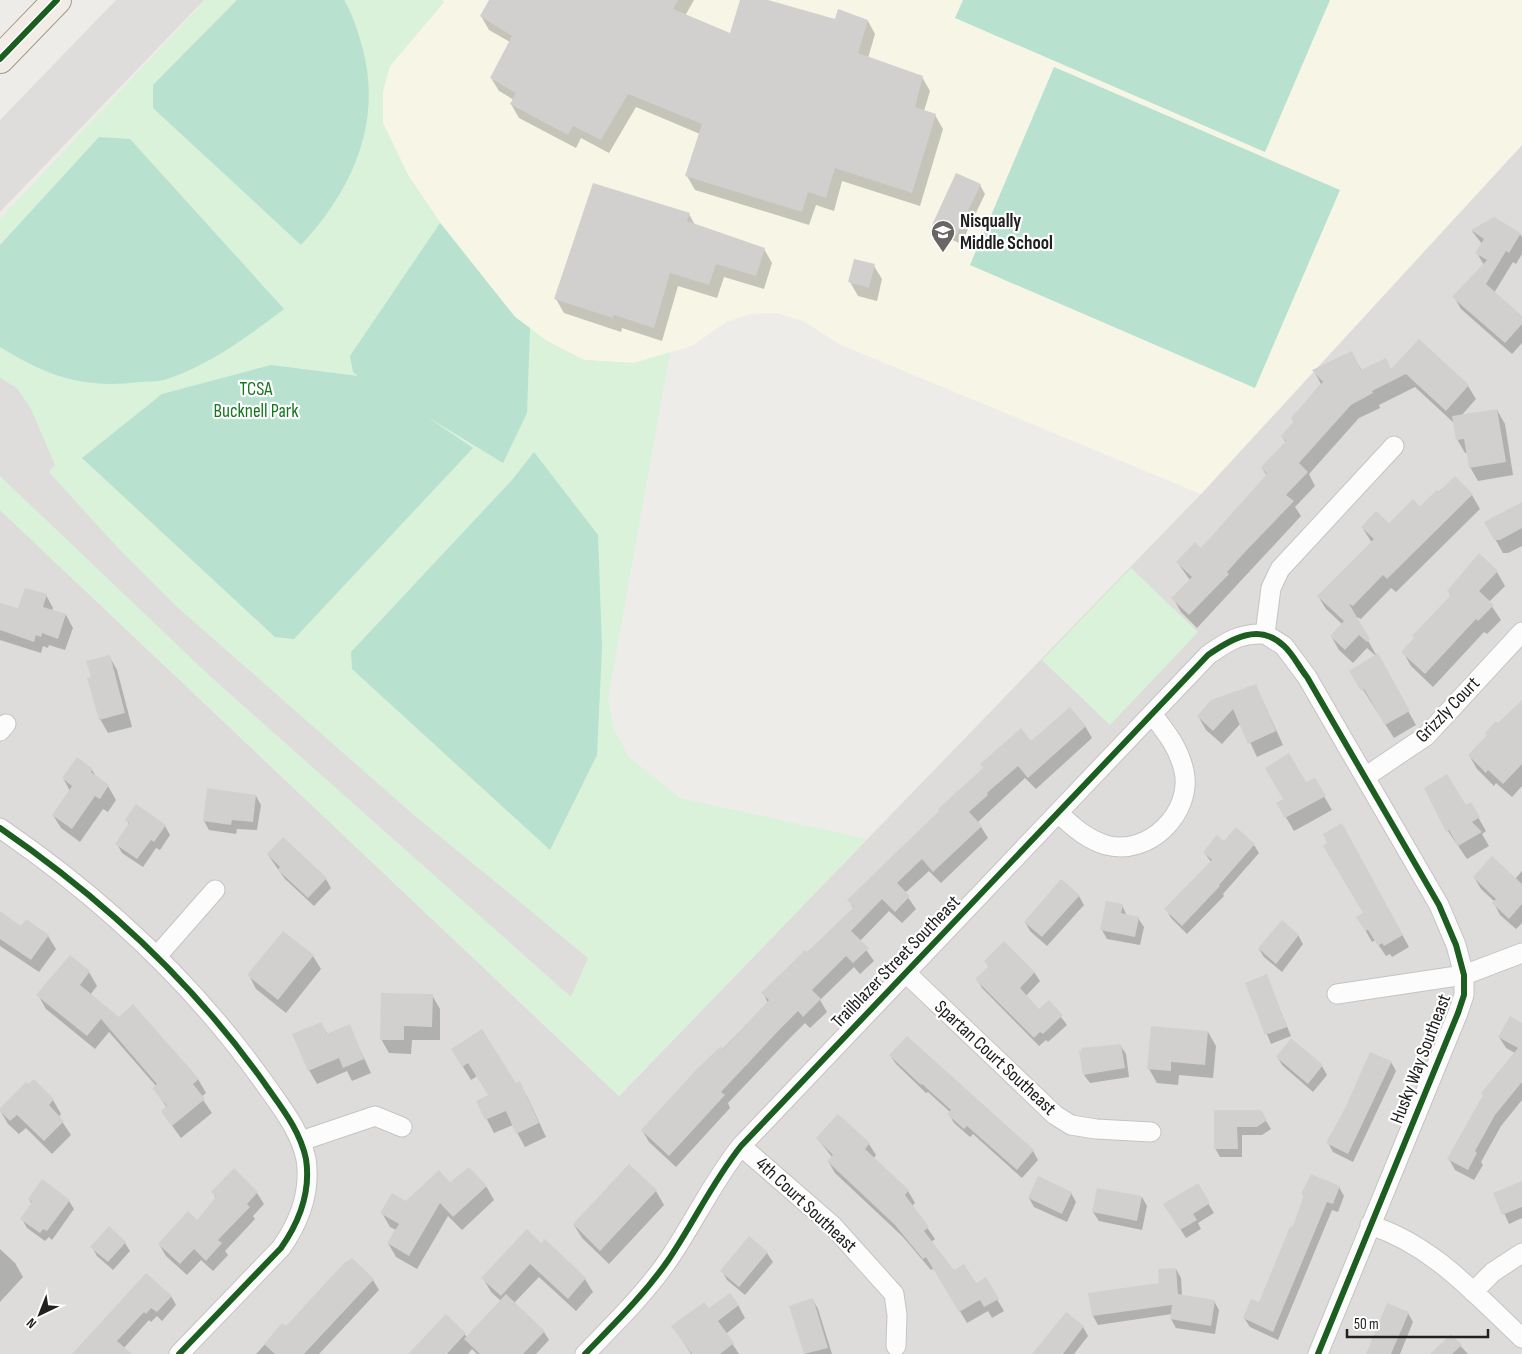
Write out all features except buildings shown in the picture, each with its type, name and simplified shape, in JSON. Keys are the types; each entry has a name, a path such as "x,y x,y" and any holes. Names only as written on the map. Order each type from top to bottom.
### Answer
{"main road":[{"path":"0,59 57,0"}],"street":[{"path":"1266,634 1271,588 1280,569 1394,446"},
{"name":"Grizzly Court","path":"1365,777 1426,736 1522,632"},
{"name":"Trailblazer Street Southeast","path":"594,1351 668,1260 714,1184 741,1146 1208,655 1226,642 1248,634 1266,634"},
{"name":"Husky Way Southeast","path":"1266,634 1284,646 1307,677 1439,905 1456,946 1464,975 1464,995 1458,1013 1318,1354"},
{"path":"1058,814 1083,836 1108,846 1130,846 1146,842 1169,824 1177,813 1185,788 1184,772 1176,747 1152,714"},
{"path":"0,828 75,883 157,956 203,1005 248,1060 293,1124 301,1142 306,1160 305,1197 300,1215 292,1232 281,1248 179,1354"},
{"path":"157,956 214,890"},
{"path":"1337,994 1464,975 1522,953"},
{"name":"Spartan Court Southeast","path":"906,973 1055,1115 1071,1125 1096,1129 1151,1132"},
{"path":"301,1142 375,1116 402,1126"},
{"name":"4th Court Southeast","path":"741,1146 833,1226 894,1294 897,1314 896,1346"},
{"path":"1370,1225 1387,1230 1421,1248 1473,1292 1522,1338"},
{"path":"1473,1292 1493,1272 1522,1253"}],"shaded area":[{"path":"116,0 204,0 0,212 0,120"},
{"name":"Nisqually Middle School","path":"441,0 1522,0 1522,145 1201,494 841,345 803,321 777,313 751,314 726,322 692,346 634,363 584,360 547,341 515,317 440,223 408,175 383,123 383,91 390,66 444,2"},
{"path":"1522,145 1522,1354 0,1354 0,510 619,1096 1201,494"},
{"path":"0,378 17,388 31,409 55,465 49,472 119,549 177,607 415,816 588,958 571,997 211,677 0,476"}],"green space":[{"name":"TCSA Bucknell Park","path":"191,0 441,0 444,2 390,66 383,91 383,123 408,175 437,218 515,317 547,341 584,360 634,363 670,352 608,699 614,729 629,757 680,798 867,839 619,1096 0,510 0,219 198,8"},
{"path":"237,0 344,0 362,46 368,74 369,101 366,128 359,153 349,177 335,201 301,245 153,108 153,85"},
{"path":"963,0 1330,0 1265,152 955,18"},
{"path":"1054,67 1340,190 1255,388 970,265"},
{"path":"99,137 130,139 284,309 213,358 183,373 161,381 120,384 84,382 51,373 0,347 0,245"},
{"path":"440,223 515,317 530,328 527,413 503,463 426,416 473,448 294,639 275,637 82,458 162,394 271,365 358,376 353,372 350,356"},
{"path":"534,452 598,535 602,647 597,755 550,850 352,669 351,652 512,480"},
{"path":"1131,568 1198,632 1110,725 1042,660"}],"cycle path":[{"path":"0,59 57,0"},
{"path":"585,1354 660,1272 721,1173 741,1146 1208,655 1226,643 1255,634 1275,639 1284,646 1307,677 1439,905 1456,945 1464,975 1464,995 1458,1013 1318,1354"},
{"path":"0,828 38,855 110,913 176,977 208,1011 265,1084 289,1119 303,1148 306,1159 307,1183 299,1217 288,1238 281,1248 179,1354"}],"place":[{"name":"Nisqually Middle School","path":"943,253"}]}
